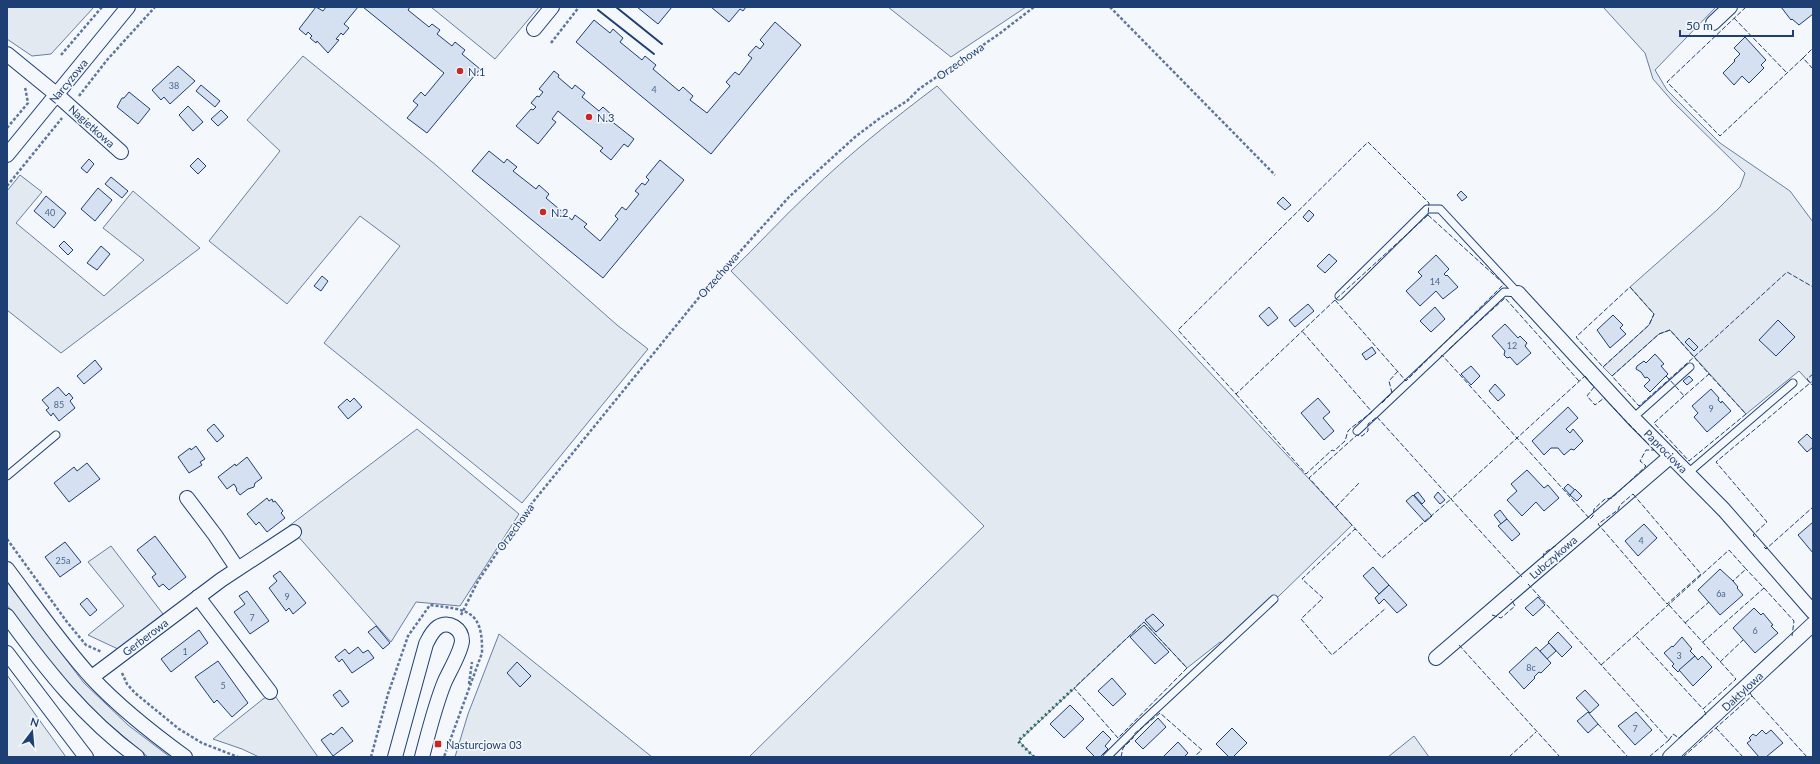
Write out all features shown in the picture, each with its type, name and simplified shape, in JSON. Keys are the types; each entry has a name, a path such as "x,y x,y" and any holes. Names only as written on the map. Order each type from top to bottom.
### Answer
{"street":[{"name":"Narcyzowa","path":"7,155 128,7"},
{"path":"534,30 552,7"},
{"path":"1713,23 1730,7"},
{"name":"Nagietkowa","path":"7,54 56,94 121,152"},
{"name":"Paprociowa","path":"1518,293 1633,418 1724,510 1813,612"},
{"name":"Lubczykowa","path":"1436,658 1671,456"},
{"path":"187,498 216,535 238,568"},
{"name":"Gerberowa","path":"92,678 238,568 294,532"},
{"path":"7,569 63,644 92,678 146,729 185,757"},
{"path":"198,597 270,692"},
{"path":"7,616 68,696 105,731 137,757"},
{"name":"Daktylowa","path":"1670,757 1813,624"},
{"path":"395,757 429,637 441,626 455,626 460,631 462,642 443,688 422,757"},
{"path":"7,653 86,757"}],"lane":[{"path":"1339,296 1427,209 1440,209 1518,293"},
{"path":"1357,431 1504,292 1518,293"},
{"path":"1633,418 1690,367"},
{"path":"1688,473 1793,384"},
{"path":"7,476 56,435"},
{"path":"1107,757 1142,722 1274,599"}],"path":[{"path":"61,55 102,7"},
{"path":"551,43 579,7"},
{"name":"Orzechowa","path":"466,605 478,580 524,513 692,306 789,197 855,137 880,118 907,101 919,89 999,34 1034,7"},
{"path":"1110,7 1275,176"},
{"path":"7,128 28,103 24,86"},
{"path":"371,757 388,694 408,636"},
{"path":"444,757 482,653"}],"shaded area":[{"path":"7,7 94,7 51,54 32,56 7,39"},
{"path":"431,7 539,7 495,59"},
{"path":"888,7 1026,7 951,57"},
{"path":"1603,7 1716,7 1655,70 1667,90 1720,143 1790,191 1813,222 1813,381 1810,383 1799,371 1746,414 1670,330 1659,334 1612,376 1603,367 1649,325 1654,314 1630,287 1717,210 1740,187 1745,173 1673,102 1653,79 1645,53"},
{"path":"303,56 437,166 617,325 648,349 522,503 324,343 400,246 360,216 287,304 209,241 280,151 247,120"},
{"path":"937,86 1174,334 1352,525 1280,595 1225,644 1220,642 1187,668 1144,622 1019,741 1034,757 749,757 984,526 731,271 799,202 855,151"},
{"path":"20,175 42,192 16,223 104,296 144,260 103,228 133,191 200,248 61,353 7,310 7,191"},
{"path":"417,429 519,514 460,606 416,602 391,642 289,526"},
{"path":"111,546 163,614 118,649 88,635 124,606 88,562"},
{"path":"7,582 84,683 128,725 170,757 148,757 96,713 66,683 7,605"},
{"path":"499,634 652,757 455,757 468,714"},
{"path":"7,675 66,757 7,757"},
{"path":"273,693 318,757 259,757 242,749 213,739 263,699"},
{"path":"1414,736 1429,757 1388,757"}],"building":[{"path":"316,7 323,11 326,7 358,7 344,24 349,28 343,35 341,33 336,39 339,40 328,53 317,41 316,43 310,38 312,36 308,32 306,35 299,29"},
{"name":"N.1","path":"363,7 410,7 408,10 429,27 432,24 440,30 437,34 452,46 455,42 465,50 462,54 480,69 427,133 407,118 418,105 413,101 421,92 425,96 444,73"},
{"path":"637,7 672,7 658,24"},
{"path":"711,7 746,7 743,11 740,9 729,22"},
{"path":"1781,7 1813,7 1813,14 1799,25 1792,19 1791,20"},
{"path":"594,20 610,33 613,29 623,38 620,42 642,60 645,56 656,65 653,69 679,91 683,87 693,96 690,100 707,113 730,86 726,82 735,72 739,75 752,58 748,55 756,46 760,49 764,44 760,40 775,22 801,45 711,154 576,42"},
{"path":"1745,37 1766,60 1761,65 1764,68 1749,83 1742,76 1734,85 1723,73 1740,54 1734,48"},
{"path":"178,66 195,81 170,104 164,97 161,100 152,90"},
{"name":"N.3","path":"554,71 559,75 558,77 572,89 575,85 585,93 582,97 599,111 603,107 613,116 610,120 634,139 628,147 624,144 611,160 600,151 603,148 558,111 552,119 556,122 538,144 516,126 531,109 533,110 536,107 531,103 543,92 539,89"},
{"path":"201,85 220,101 215,107 196,91"},
{"path":"129,92 150,109 138,124 117,107 122,98 124,98"},
{"path":"188,106 203,122 193,131 179,115"},
{"path":"221,110 228,117 218,126 211,119"},
{"name":"N.2","path":"489,151 504,163 507,159 517,167 513,171 536,189 539,185 549,194 546,198 572,220 575,215 587,224 584,227 600,241 618,219 615,216 622,207 626,210 639,194 635,191 642,183 645,185 649,180 646,177 660,160 684,180 603,278 472,171"},
{"path":"198,158 206,166 198,174 190,166"},
{"path":"89,159 94,164 87,173 81,168"},
{"path":"111,177 128,191 122,198 105,184"},
{"path":"98,188 112,200 95,221 81,209"},
{"path":"1461,191 1467,197 1462,201 1457,195"},
{"path":"46,196 66,213 54,228 34,211"},
{"path":"1283,197 1291,205 1285,210 1277,203"},
{"path":"1309,210 1314,215 1308,222 1303,217"},
{"path":"64,241 73,250 68,255 59,246"},
{"path":"101,246 110,254 97,270 87,263"},
{"path":"1329,254 1337,261 1325,273 1317,266"},
{"path":"1436,255 1449,269 1444,274 1446,276 1447,275 1458,287 1443,299 1436,291 1420,306 1406,291 1422,276 1418,272"},
{"path":"322,276 328,281 321,291 314,286"},
{"path":"1308,304 1314,311 1295,327 1289,320"},
{"path":"1269,307 1278,318 1268,326 1259,316"},
{"path":"1435,307 1445,319 1431,332 1420,321"},
{"path":"1613,315 1623,325 1620,328 1626,334 1610,348 1597,330"},
{"path":"1778,320 1795,337 1776,356 1759,340"},
{"path":"1505,324 1518,338 1520,336 1527,343 1525,346 1531,353 1517,365 1510,357 1507,358 1504,355 1505,351 1492,336"},
{"path":"1689,338 1698,347 1694,351 1685,342"},
{"path":"1372,347 1376,353 1366,360 1362,354"},
{"path":"1655,354 1664,364 1661,366 1668,374 1650,392 1644,386 1650,380 1647,377 1645,378 1641,372 1636,369 1637,366 1644,361 1646,363"},
{"path":"95,360 102,369 84,384 77,376"},
{"path":"1471,366 1480,376 1471,385 1461,374"},
{"path":"1689,376 1693,380 1687,385 1683,381"},
{"path":"1495,384 1505,395 1498,401 1489,391"},
{"path":"58,387 66,396 69,393 73,398 70,401 75,408 59,421 53,413 51,416 46,410 49,408 42,400"},
{"path":"1711,389 1719,398 1718,400 1721,403 1722,401 1731,411 1707,432 1694,417 1698,413 1692,406"},
{"path":"354,398 362,407 348,419 338,407 347,399 350,402"},
{"path":"1318,398 1330,412 1323,418 1334,431 1324,440 1301,413"},
{"path":"1568,407 1578,418 1566,429 1570,433 1573,429 1583,441 1574,450 1571,449 1564,455 1558,448 1551,448 1544,455 1532,441"},
{"path":"214,424 224,436 217,442 207,430"},
{"path":"1807,434 1813,440 1813,447 1807,452 1798,442"},
{"path":"196,446 205,459 200,462 202,465 189,473 178,457 190,448 191,450"},
{"path":"247,457 262,478 255,483 254,487 248,489 240,495 234,484 227,489 218,477"},
{"path":"87,463 100,479 69,502 54,483 74,467 77,471"},
{"path":"1527,470 1544,488 1548,485 1559,498 1544,511 1536,502 1522,516 1507,500 1517,491 1511,484"},
{"path":"1568,484 1575,490 1570,495 1564,488"},
{"path":"1575,489 1582,496 1577,501 1570,495"},
{"path":"1418,492 1425,501 1422,504 1414,495"},
{"path":"1438,492 1445,500 1440,504 1434,497"},
{"path":"1413,495 1432,516 1425,522 1406,501"},
{"path":"267,498 269,501 272,499 273,502 275,501 283,511 281,513 285,518 267,532 259,522 256,525 247,514"},
{"path":"1500,510 1507,519 1501,524 1494,515"},
{"path":"1507,519 1520,534 1512,541 1498,526"},
{"path":"1813,522 1813,553 1798,535"},
{"path":"1644,524 1657,538 1638,556 1625,541"},
{"path":"155,536 186,577 169,590 163,584 159,587 152,577 156,574 137,550"},
{"path":"65,542 81,562 60,577 45,557"},
{"path":"1373,567 1389,585 1379,594 1363,576"},
{"path":"1720,569 1733,581 1743,595 1720,615 1698,590"},
{"path":"280,571 306,603 293,614 289,608 286,611 269,588 277,581 273,576"},
{"path":"1389,585 1407,605 1397,613 1384,599 1379,604 1375,598"},
{"path":"247,591 269,621 250,634 234,612 245,604 239,596"},
{"path":"1538,597 1545,605 1533,616 1525,608"},
{"path":"87,598 97,610 90,616 80,604"},
{"path":"1754,608 1761,615 1763,613 1773,625 1771,626 1778,633 1755,653 1733,628"},
{"path":"1153,614 1164,625 1156,632 1145,620"},
{"path":"1144,625 1169,652 1155,664 1130,637"},
{"path":"376,626 390,643 383,649 368,632"},
{"path":"199,630 208,643 171,672 161,659"},
{"path":"1558,632 1572,647 1562,657 1548,642"},
{"path":"1682,637 1692,649 1690,651 1695,656 1678,672 1672,666 1674,664 1664,653 1672,646 1673,647"},
{"path":"1549,643 1556,651 1547,659 1540,651"},
{"path":"358,647 363,653 368,650 374,658 352,673 342,659 339,662 335,657 345,649 349,654"},
{"path":"1536,647 1551,663 1541,673 1539,672 1524,689 1509,672"},
{"path":"1695,656 1698,660 1702,656 1712,667 1693,686 1679,670"},
{"path":"218,661 248,703 232,717 217,700 214,703 195,677"},
{"path":"517,662 531,676 520,687 507,673"},
{"path":"1112,678 1126,694 1113,706 1098,691"},
{"path":"340,690 349,702 342,707 333,695"},
{"path":"1585,690 1599,705 1590,713 1576,698"},
{"path":"1070,705 1084,719 1064,738 1050,724"},
{"path":"1588,712 1598,724 1588,733 1577,721"},
{"path":"1636,712 1652,730 1635,745 1618,726"},
{"path":"1158,718 1166,727 1143,749 1135,741"},
{"path":"342,727 353,741 333,756 321,740 331,733 333,735"},
{"path":"1232,728 1247,743 1233,757 1229,757 1216,744"},
{"path":"1762,730 1766,734 1771,730 1783,743 1766,757 1759,757 1747,743 1751,740 1749,738 1753,734 1756,736"},
{"path":"1103,731 1111,739 1105,746 1108,749 1100,757 1095,757 1086,748"},
{"path":"1178,742 1188,753 1184,757 1163,757"}],"hedge":[{"path":"1034,757 1018,741 1074,688"}],"fence":[{"path":"1746,7 1667,82 1720,136 1803,58 1813,69"},
{"path":"1734,18 1787,73"},
{"path":"1803,58 1813,48"},
{"path":"1335,300 1236,394 1178,330 1368,142 1429,203 1428,215"},
{"path":"1428,215 1504,284 1406,381 1335,300 1428,215"},
{"path":"1666,376 1668,378 1670,381 1673,383 1684,396 1709,374 1670,330 1659,334 1612,376 1639,406 1658,389 1676,373 1695,356 1787,272 1813,287"},
{"path":"1630,287 1654,314 1649,325 1603,367 1576,337 1630,287"},
{"path":"1449,349 1505,298 1579,381"},
{"path":"1236,394 1306,474 1332,450 1334,451 1345,441 1348,431 1372,412 1302,331"},
{"path":"1441,357 1442,355 1517,438 1451,499 1522,577"},
{"path":"1382,403 1392,393 1389,381 1398,371"},
{"path":"1684,396 1654,423 1689,461 1746,414 1709,374"},
{"path":"1813,374 1807,379 1813,386"},
{"path":"1585,376 1594,387 1587,396 1595,405 1604,398 1654,450 1646,450 1640,461 1646,466 1612,498 1605,499 1594,509 1593,516 1590,519 1517,438 1585,376"},
{"path":"1755,537 1753,535 1767,522 1716,462 1810,383"},
{"path":"1377,417 1451,499 1382,558 1309,478 1357,435 1362,436 1368,431 1368,424 1377,417"},
{"path":"1336,507 1359,483"},
{"path":"1633,494 1701,574 1667,604 1598,524 1618,510 1620,505 1633,494"},
{"path":"1764,547 1766,549 1813,507"},
{"path":"1356,530 1355,529 1302,579 1323,598 1301,619 1332,655 1386,608"},
{"path":"1543,558 1544,553 1557,545"},
{"path":"1669,605 1736,679 1703,709 1635,635 1729,550 1746,569 1733,581"},
{"path":"1703,642 1764,588 1746,569"},
{"path":"1528,584 1669,740 1649,757"},
{"path":"1764,588 1794,621 1792,636"},
{"path":"1492,615 1501,618 1515,606 1511,599"},
{"path":"1685,623 1709,602"},
{"path":"1144,622 1187,668 1118,738 1074,688 1144,622"},
{"path":"1601,665 1635,635"},
{"path":"1720,662 1743,640"},
{"path":"1459,645 1560,757"},
{"path":"1683,757 1752,696 1748,690"},
{"path":"1752,696 1807,757"},
{"path":"1669,740 1673,734 1679,738 1706,714 1703,709"},
{"path":"1121,757 1123,748 1133,738 1134,734 1160,713 1202,750 1196,755"},
{"path":"1598,724 1628,757"},
{"path":"1716,728 1743,757"},
{"path":"1509,757 1536,732"}],"wall":[{"path":"616,7 662,44"},
{"path":"598,10 654,54"}],"place":[{"name":"N.1","path":"460,71"},
{"name":"N.3","path":"589,117"},
{"name":"N.2","path":"543,212"},
{"name":"Nasturcjowa 03","path":"438,744"}]}
